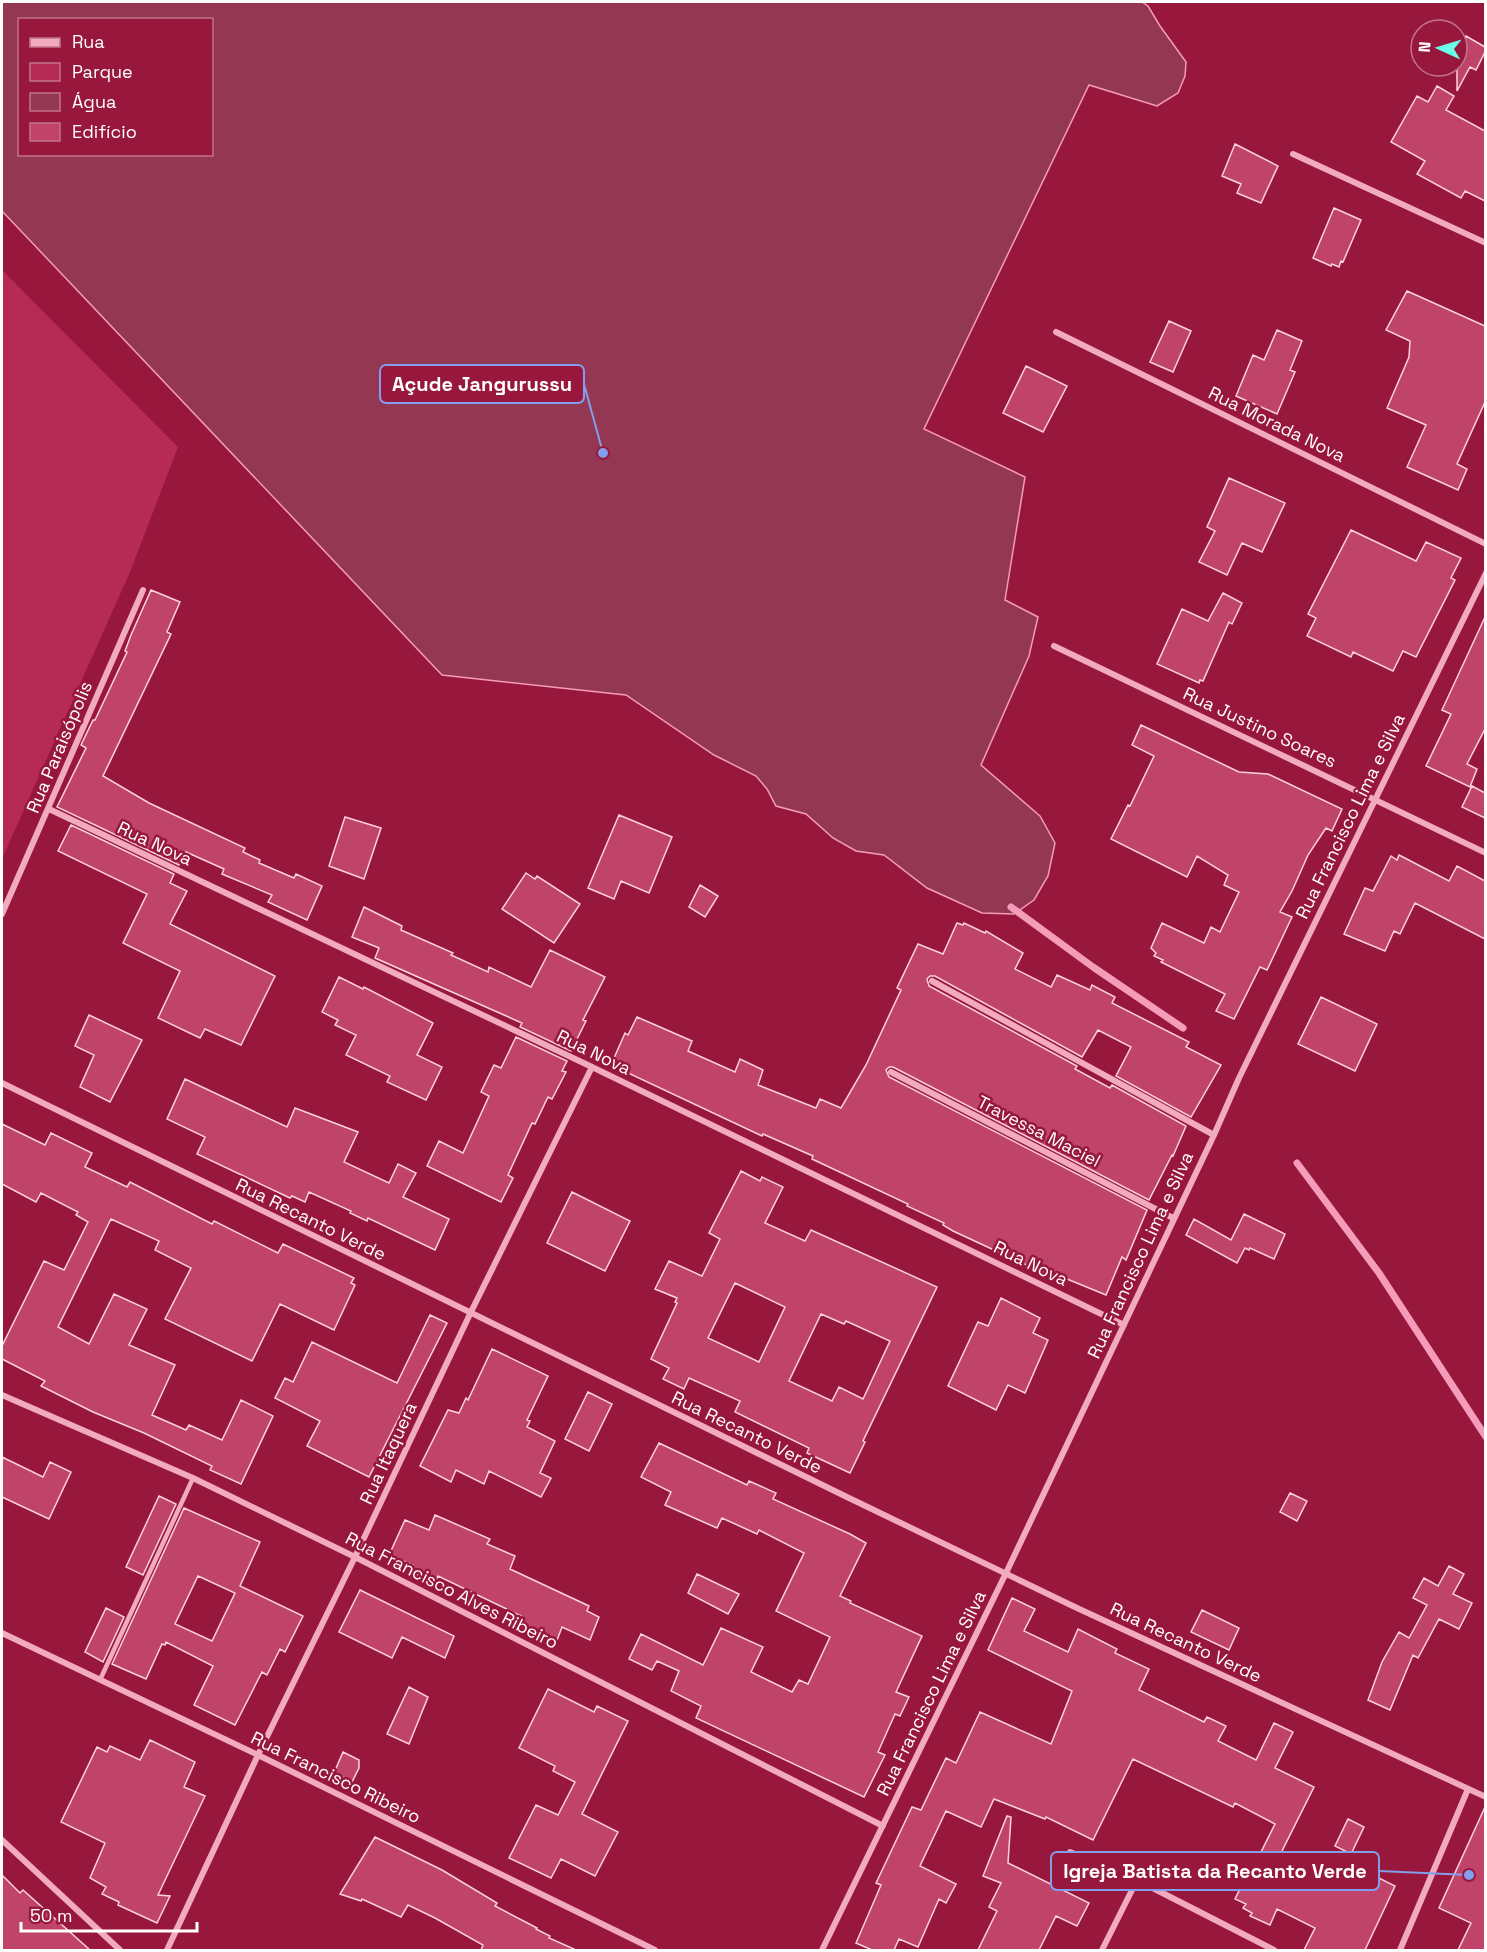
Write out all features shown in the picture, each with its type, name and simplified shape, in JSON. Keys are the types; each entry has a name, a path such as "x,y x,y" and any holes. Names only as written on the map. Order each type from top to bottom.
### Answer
{"street":[{"path":"1293,154 1485,243"},
{"name":"Rua Morada Nova","path":"1056,332 1485,544"},
{"name":"Rua Francisco Lima e Silva","path":"822,1950 1006,1573 1239,1078 1485,573"},
{"name":"Rua Paraisópolis","path":"2,914 143,590"},
{"name":"Rua Justino Soares","path":"1054,646 1485,852"},
{"name":"Rua Nova","path":"49,809 592,1067 1124,1324"},
{"path":"932,981 1214,1135"},
{"name":"Rua Itaquera","path":"167,1950 470,1314 592,1067"},
{"name":"Travessa Maciel","path":"891,1072 1173,1218"},
{"name":"Rua Recanto Verde","path":"2,1083 470,1314 1006,1573 1485,1797"},
{"name":"Rua Francisco Alves Ribeiro","path":"2,1395 194,1478 355,1557 883,1826"},
{"name":"Rua Francisco Ribeiro","path":"2,1633 258,1755 655,1950"},
{"path":"1400,1950 1468,1789"},
{"path":"2,1840 120,1950"},
{"path":"1070,1852 1137,1880 1274,1950"},
{"path":"1102,1950 1137,1880"}],"lane":[{"path":"100,1680 194,1478"}],"green space":[{"path":"2,270 178,447 130,572 2,859"}],"water":[{"path":"2,2 1142,2 1148,6 1186,62 1185,76 1178,93 1157,106 1089,85 924,429 1025,477 1005,600 1038,617 1029,656 981,765 1040,816 1055,843 1048,876 1034,900 1014,914 982,913 927,888 884,855 856,851 833,838 806,814 776,806 767,789 756,776 714,755 626,695 442,675 2,211"}],"building":[{"path":"1469,38 1485,47 1485,52 1476,70 1470,67 1469,69"},
{"path":"1457,78 1464,78 1457,91"},
{"path":"1437,86 1454,96 1446,110 1485,131 1485,201 1465,191 1461,198 1417,174 1425,161 1391,142 1417,96 1428,102"},
{"path":"1235,144 1278,166 1261,203 1237,193 1241,184 1222,176"},
{"path":"1334,208 1361,220 1339,267 1313,258"},
{"path":"1407,291 1485,326 1485,402 1457,464 1467,469 1458,490 1407,467 1426,425 1387,408 1409,357 1410,341 1386,330"},
{"path":"1169,321 1191,331 1173,372 1150,362"},
{"path":"1277,330 1302,341 1290,370 1295,372 1277,414 1236,396 1253,355 1264,360"},
{"path":"1026,366 1067,386 1043,432 1003,413"},
{"path":"1229,478 1285,503 1262,552 1242,543 1227,575 1199,562 1215,531 1207,527"},
{"path":"1351,530 1416,561 1426,542 1461,558 1451,578 1455,580 1416,657 1403,651 1393,671 1353,652 1351,657 1307,636 1316,618 1308,614"},
{"path":"151,590 180,602 167,632 171,634 103,776 149,803 245,848 243,852 260,860 259,863 294,878 296,874 322,886 307,920 268,902 272,895 222,874 224,869 186,852 179,865 57,807 86,748 81,745 127,652 125,651 131,635"},
{"path":"1223,593 1242,603 1232,624 1229,622 1203,681 1200,680 1199,683 1157,664 1182,609 1208,621"},
{"path":"1485,617 1485,729 1467,764 1477,769 1470,787 1426,766 1451,714 1442,710"},
{"path":"1141,725 1239,772 1268,774 1342,809 1332,831 1326,828 1308,855 1280,912 1292,917 1267,970 1260,967 1234,1019 1216,1011 1225,994 1161,962 1163,960 1154,956 1156,953 1151,948 1162,923 1204,943 1211,927 1220,932 1239,892 1224,885 1228,875 1197,856 1187,877 1111,839 1154,756 1132,745"},
{"path":"1472,786 1485,793 1485,818 1462,807"},
{"path":"619,815 672,837 649,893 621,881 614,899 588,888"},
{"path":"345,817 381,828 364,879 329,866"},
{"path":"71,825 174,874 170,883 187,891 170,924 275,976 241,1045 205,1029 200,1038 158,1018 180,971 123,943 147,894 58,851"},
{"path":"1399,855 1449,881 1457,866 1485,881 1485,939 1415,903 1400,934 1394,931 1385,951 1344,934 1365,888 1373,891 1391,856 1397,860"},
{"path":"526,873 535,879 537,876 580,904 554,943 502,909"},
{"path":"700,885 718,896 705,917 689,907"},
{"path":"364,907 402,926 401,930 453,953 451,955 488,972 489,967 531,987 550,950 605,977 583,1020 586,1021 571,1051 520,1027 522,1023 375,958 379,948 352,937"},
{"path":"957,923 963,925 964,923 985,933 986,931 1023,953 1015,969 1051,987 1057,975 1090,990 1092,985 1115,997 1112,1003 1189,1042 1186,1047 1221,1065 1191,1117 1116,1076 1131,1047 1098,1030 1082,1057 935,976 927,979 929,986 1077,1066 1075,1069 1110,1088 1112,1085 1186,1126 1149,1200 893,1067 886,1070 889,1077 1147,1210 1126,1260 1122,1257 1106,1295 1050,1272 1048,1275 953,1231 943,1225 944,1223 907,1206 908,1204 812,1159 813,1156 763,1134 762,1136 611,1065 625,1033 628,1035 637,1017 692,1041 688,1051 735,1072 740,1059 763,1070 758,1085 816,1108 820,1099 841,1108 866,1065 901,990 897,988 918,944 943,954"},
{"path":"339,977 363,989 364,987 433,1023 417,1055 442,1067 426,1100 387,1082 390,1076 346,1055 356,1035 335,1025 338,1020 322,1012"},
{"path":"1321,997 1377,1024 1355,1071 1298,1044"},
{"path":"89,1015 142,1040 110,1102 80,1087 94,1055 75,1046"},
{"path":"516,1037 567,1061 562,1071 566,1072 552,1099 548,1097 535,1124 532,1123 508,1175 513,1178 501,1202 427,1166 439,1141 463,1153 489,1096 481,1092 494,1065 501,1068"},
{"path":"185,1079 287,1127 295,1108 358,1132 344,1162 389,1183 398,1164 416,1173 403,1197 449,1219 435,1250 368,1218 367,1221 309,1192 305,1202 292,1196 290,1198 197,1154 205,1137 167,1119"},
{"path":"2,1124 45,1145 51,1133 92,1153 85,1167 127,1187 130,1182 212,1224 214,1221 278,1253 283,1244 354,1278 351,1283 355,1285 334,1330 280,1304 252,1361 165,1319 191,1268 155,1250 159,1241 111,1219 58,1327 89,1344 114,1294 147,1309 129,1345 175,1365 152,1415 186,1430 189,1425 222,1440 241,1400 273,1416 241,1484 210,1470 212,1466 41,1386 45,1381 2,1359 2,1346 44,1261 64,1270 88,1222 76,1215 78,1212 41,1193 36,1202 2,1184"},
{"path":"741,1171 760,1181 762,1177 783,1187 765,1223 805,1241 811,1230 937,1287 850,1473 807,1453 809,1448 735,1412 740,1401 689,1378 684,1389 663,1379 669,1368 651,1359 677,1303 675,1302 677,1298 655,1289 669,1261 702,1276 720,1239 709,1233","holes":["735,1283 785,1307 759,1362 708,1338","821,1314 844,1324 846,1321 890,1341 863,1399 839,1387 832,1401 789,1381"]},
{"path":"572,1192 630,1221 605,1271 547,1243"},
{"path":"1244,1214 1285,1234 1274,1259 1245,1248 1237,1263 1186,1235 1194,1219 1231,1240"},
{"path":"1001,1298 1040,1318 1033,1333 1048,1340 1025,1393 1008,1385 996,1410 948,1386 978,1322 988,1326"},
{"path":"430,1315 447,1323 369,1477 307,1446 320,1421 275,1398 285,1378 293,1382 312,1342 397,1383"},
{"path":"492,1349 548,1376 527,1420 530,1421 527,1427 555,1441 540,1473 551,1478 541,1497 489,1471 484,1484 456,1470 451,1482 420,1466 448,1410 459,1413 466,1398 468,1400"},
{"path":"588,1392 612,1404 589,1451 565,1439"},
{"path":"659,1443 747,1485 749,1481 776,1493 773,1499 866,1543 840,1596 851,1601 850,1603 922,1636 896,1692 909,1697 900,1716 895,1714 878,1752 885,1755 864,1797 696,1718 701,1706 671,1691 679,1671 657,1661 652,1670 629,1659 641,1634 703,1665 721,1628 763,1647 751,1672 792,1692 799,1680 808,1684 830,1637 776,1611 804,1553 759,1530 757,1534 722,1518 717,1528 665,1505 671,1492 641,1477"},
{"path":"2,1457 43,1477 50,1462 71,1472 49,1519 2,1497"},
{"path":"1290,1493 1307,1501 1297,1521 1280,1512"},
{"path":"159,1496 176,1504 143,1575 126,1567"},
{"path":"184,1508 260,1542 240,1586 303,1616 285,1652 280,1649 267,1675 262,1672 235,1725 194,1705 213,1666 166,1642 165,1645 162,1644 146,1679 112,1664","holes":["198,1576 235,1593 212,1641 175,1624"]},
{"path":"435,1515 490,1539 487,1544 515,1556 510,1569 589,1606 587,1611 599,1617 590,1640 562,1627 556,1643 517,1624 521,1616 438,1576 435,1583 409,1571 413,1565 389,1555 405,1520 429,1530"},
{"path":"1449,1566 1464,1574 1453,1594 1472,1603 1459,1629 1439,1619 1418,1658 1413,1655 1390,1710 1368,1700 1382,1662 1399,1632 1409,1638 1427,1605 1413,1598 1424,1578 1438,1586"},
{"path":"697,1574 739,1594 728,1614 688,1593"},
{"path":"360,1590 454,1636 445,1658 402,1637 392,1658 339,1632"},
{"path":"1012,1598 1035,1609 1024,1631 1068,1652 1078,1629 1117,1649 1115,1653 1149,1669 1139,1690 1204,1722 1207,1717 1226,1726 1218,1741 1256,1760 1274,1723 1293,1732 1275,1768 1314,1787 1278,1859 1321,1879 1333,1855 1395,1886 1365,1950 1304,1950 1315,1928 1277,1909 1270,1925 1250,1916 1252,1913 1243,1908 1246,1904 1235,1899 1275,1824 1235,1803 1233,1807 1133,1759 1093,1840 1046,1817 1045,1819 994,1799 981,1827 946,1811 920,1866 956,1884 946,1903 939,1899 918,1947 899,1939 894,1950 872,1950 856,1943 881,1885 876,1883 912,1807 921,1810 946,1758 956,1763 980,1712 1051,1744 1072,1691 988,1650"},
{"path":"106,1608 124,1617 103,1662 85,1652"},
{"path":"1202,1610 1239,1628 1229,1650 1191,1632"},
{"path":"409,1687 428,1697 409,1744 387,1734"},
{"path":"548,1689 594,1712 597,1706 628,1721 582,1814 618,1832 595,1876 561,1859 551,1878 509,1858 536,1805 558,1815 575,1782 553,1771 555,1766 519,1748"},
{"path":"150,1740 195,1762 184,1787 205,1796 158,1895 170,1896 157,1923 118,1905 119,1902 102,1894 106,1887 90,1878 105,1843 61,1822 97,1747 107,1752 110,1746 140,1760"},
{"path":"343,1752 359,1760 359,1768 352,1782 334,1773"},
{"path":"1485,1807 1485,1950 1458,1950 1471,1923 1439,1908"},
{"path":"1007,1816 1011,1817 1008,1863 1089,1903 1077,1926 1056,1916 1039,1950 978,1950 997,1911 989,1907 1001,1883 983,1876"},
{"path":"1348,1819 1364,1827 1351,1854 1335,1846"},
{"path":"375,1837 442,1870 497,1903 495,1906 537,1928 550,1936 549,1938 576,1950 481,1950 483,1945 408,1905 401,1917 362,1899 361,1901 340,1894"},
{"path":"2,1875 20,1893 23,1890 90,1950 2,1950"}],"waterway":[{"path":"1011,907 1093,967 1183,1028"},
{"path":"1297,1163 1379,1273 1486,1437"}],"place":[{"name":"Açude Jangurussu","path":"603,453"},
{"name":"Igreja Batista da Recanto Verde","path":"1469,1875"}]}
